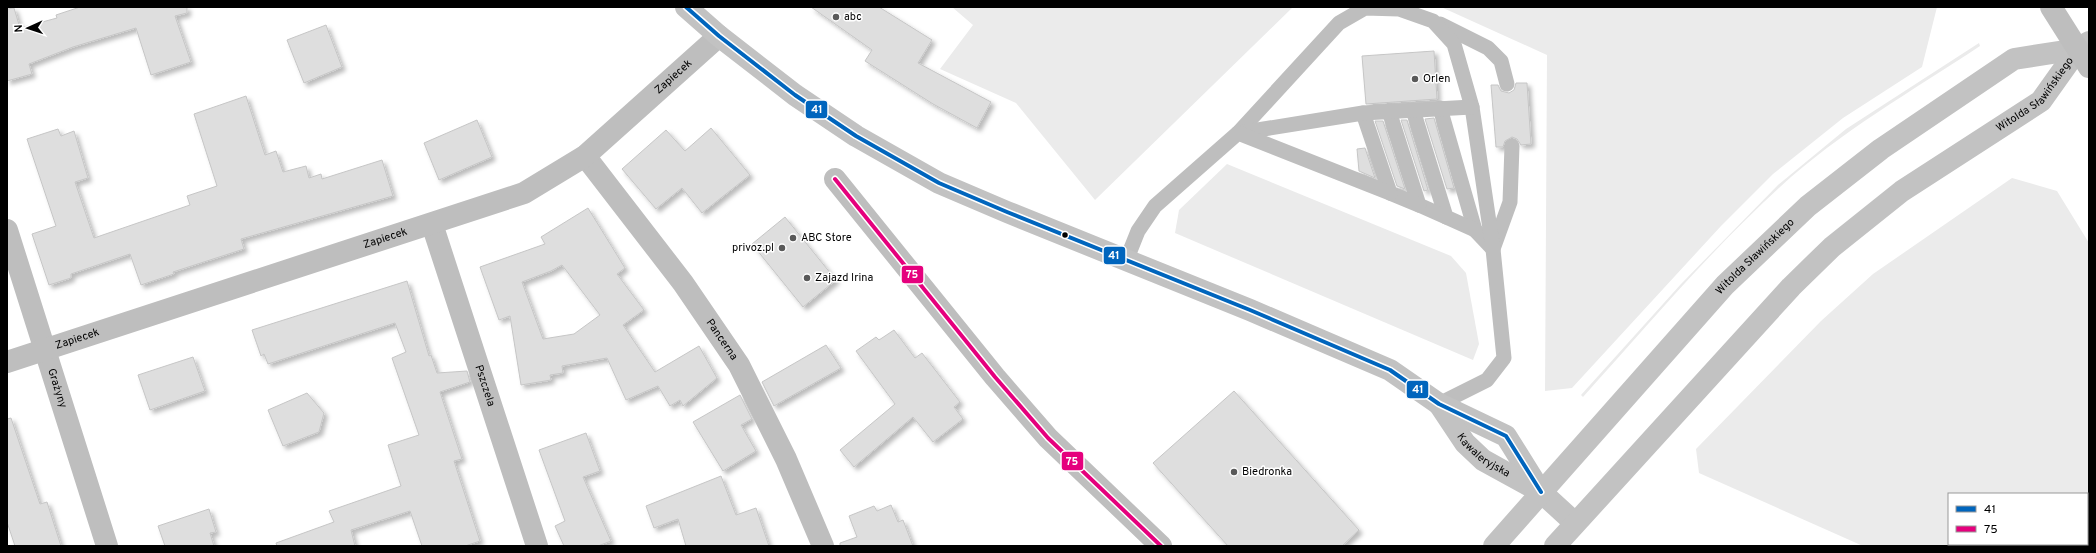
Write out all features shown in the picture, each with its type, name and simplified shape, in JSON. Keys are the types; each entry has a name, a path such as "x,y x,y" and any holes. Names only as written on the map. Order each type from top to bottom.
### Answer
{"main road":[{"name":"Kawaleryjska","path":"686,7 719,36 795,95 856,136 939,183 1265,316 1390,370 1438,404 1506,436 1540,492"},
{"name":"Witolda Sławińskiego","path":"1494,546 1540,492 1725,285 1808,206 1881,149 2014,59 2085,53"},
{"name":"Witolda Sławińskiego","path":"1555,546 1791,287 1832,247 1902,191 2041,101 2085,53"},
{"name":"Kawaleryjska","path":"1438,404 1465,443 1483,460 1540,492 1575,523"}],"street":[{"path":"2051,7 2085,53"},
{"name":"Zapiecek","path":"7,362 524,193 585,156 719,36"},
{"name":"Pancerna","path":"585,156 683,283 739,365 786,459 822,546"},
{"path":"835,179 970,346 1048,438 1161,546"},
{"name":"Pszczela","path":"432,224 537,546"},
{"name":"Grażyny","path":"7,230 107,546"}],"lane":[{"path":"1126,260 1138,231 1155,206 1238,133 1339,23 1365,8 1399,9 1433,21 1488,48 1501,61 1507,84"},
{"path":"1433,21 1454,44 1472,107 1493,249 1504,358 1487,380 1438,404"},
{"path":"1238,133 1362,113 1472,107"},
{"path":"1440,108 1475,230"},
{"path":"1414,110 1446,217"},
{"path":"1389,111 1419,204"},
{"path":"1362,113 1390,193"},
{"path":"1238,133 1419,204 1475,230 1493,249"},
{"path":"1493,249 1510,202 1512,146"}],"shaded area":[{"path":"952,7 1293,7 1095,200 1016,103 940,69 973,25"},
{"path":"1441,7 1937,7 1922,67 1843,118 1773,174 1721,226 1572,388 1545,391 1547,55"},
{"path":"1979,43 1980,46 1827,148 1780,187 1703,263 1583,397 1581,395 1681,284 1778,185 1846,129"},
{"path":"1227,164 1451,256 1466,273 1479,344 1473,360 1175,233 1179,210"},
{"path":"2012,178 2057,191 2089,243 2089,546 1863,546 1699,473 1696,449 1821,321 1873,274"}],"building":[{"path":"80,7 187,7 187,13 175,16 191,62 151,75 136,28 73,47 29,64 32,74 7,81 7,9 14,8 20,28 57,18 56,15"},
{"path":"811,7 879,7 932,40 918,63 991,102 977,128 933,104 865,61 872,50"},
{"path":"326,25 342,67 304,83 287,40"},
{"path":"1434,51 1437,99 1366,104 1362,56"},
{"path":"1516,83 1527,83 1531,144 1521,145 1517,139 1512,137 1505,141 1503,147 1496,147 1491,85 1498,85 1501,91 1509,93 1514,90"},
{"path":"246,96 265,155 276,151 283,172 306,166 309,178 321,174 322,179 382,160 393,196 241,239 244,249 173,272 174,274 141,285 130,254 71,274 71,278 49,285 32,234 56,226 27,139 58,129 61,136 74,131 88,178 75,182 94,238 190,205 187,196 217,186 194,114"},
{"path":"1434,118 1454,188 1447,189 1425,119"},
{"path":"477,120 492,157 439,180 424,143"},
{"path":"1401,120 1407,120 1428,190 1424,191"},
{"path":"1375,121 1383,121 1405,189 1397,186"},
{"path":"711,128 750,175 702,213 682,188 656,209 622,169 666,130 685,151"},
{"path":"1365,148 1375,178 1359,171 1357,149"},
{"path":"588,208 625,268 617,274 644,310 623,325 655,372 699,346 717,378 683,406 680,400 670,406 658,386 626,400 607,358 562,366 563,373 550,375 551,380 521,385 510,316 499,320 480,267 545,244 541,237","holes":["562,265 600,315 574,334 543,339 522,282 551,271"]},
{"path":"785,217 836,280 803,307 752,244"},
{"path":"407,281 429,356 431,355 437,373 467,371 470,382 440,392 462,459 454,461 480,541 465,546 422,546 410,511 351,530 355,546 277,546 276,543 334,522 329,511 401,486 388,445 419,435 392,358 406,352 395,323 268,364 264,354 261,356 252,330"},
{"path":"894,330 915,358 922,353 960,402 954,407 963,419 933,442 913,417 854,467 840,450 895,404 856,351 876,337 879,340"},
{"path":"826,345 841,368 774,406 762,382"},
{"path":"193,357 205,391 150,410 138,375"},
{"name":"Biedronka","path":"1234,391 1359,530 1342,546 1228,546 1153,463"},
{"path":"307,393 324,413 319,432 283,446 268,410"},
{"path":"740,395 752,419 741,425 756,451 723,471 693,422"},
{"path":"11,418 40,504 47,502 61,546 15,546 7,522 7,419"},
{"path":"586,433 600,471 583,477 611,541 598,546 564,546 555,526 565,521 539,450"},
{"path":"721,476 736,515 756,508 769,546 686,546 678,519 654,528 646,506"},
{"path":"891,505 898,522 903,520 913,546 840,546 840,543 857,537 849,516 874,506 877,511"},
{"path":"209,509 216,532 210,533 214,546 165,546 158,526"}],"transit line":[{"name":"41","path":"686,7 719,36 795,95 856,136 939,183 1250,310 1390,370 1439,404 1506,436 1541,492"},
{"name":"75","path":"835,179 995,377 1048,438 1161,546"}],"place":[{"name":"abc","path":"836,17"},
{"name":"Orlen","path":"1415,79"},
{"name":"ABC Store","path":"793,238"},
{"name":"privoz.pl","path":"782,248"},
{"name":"Zajazd Irina","path":"807,278"},
{"name":"Biedronka","path":"1234,472"}]}
